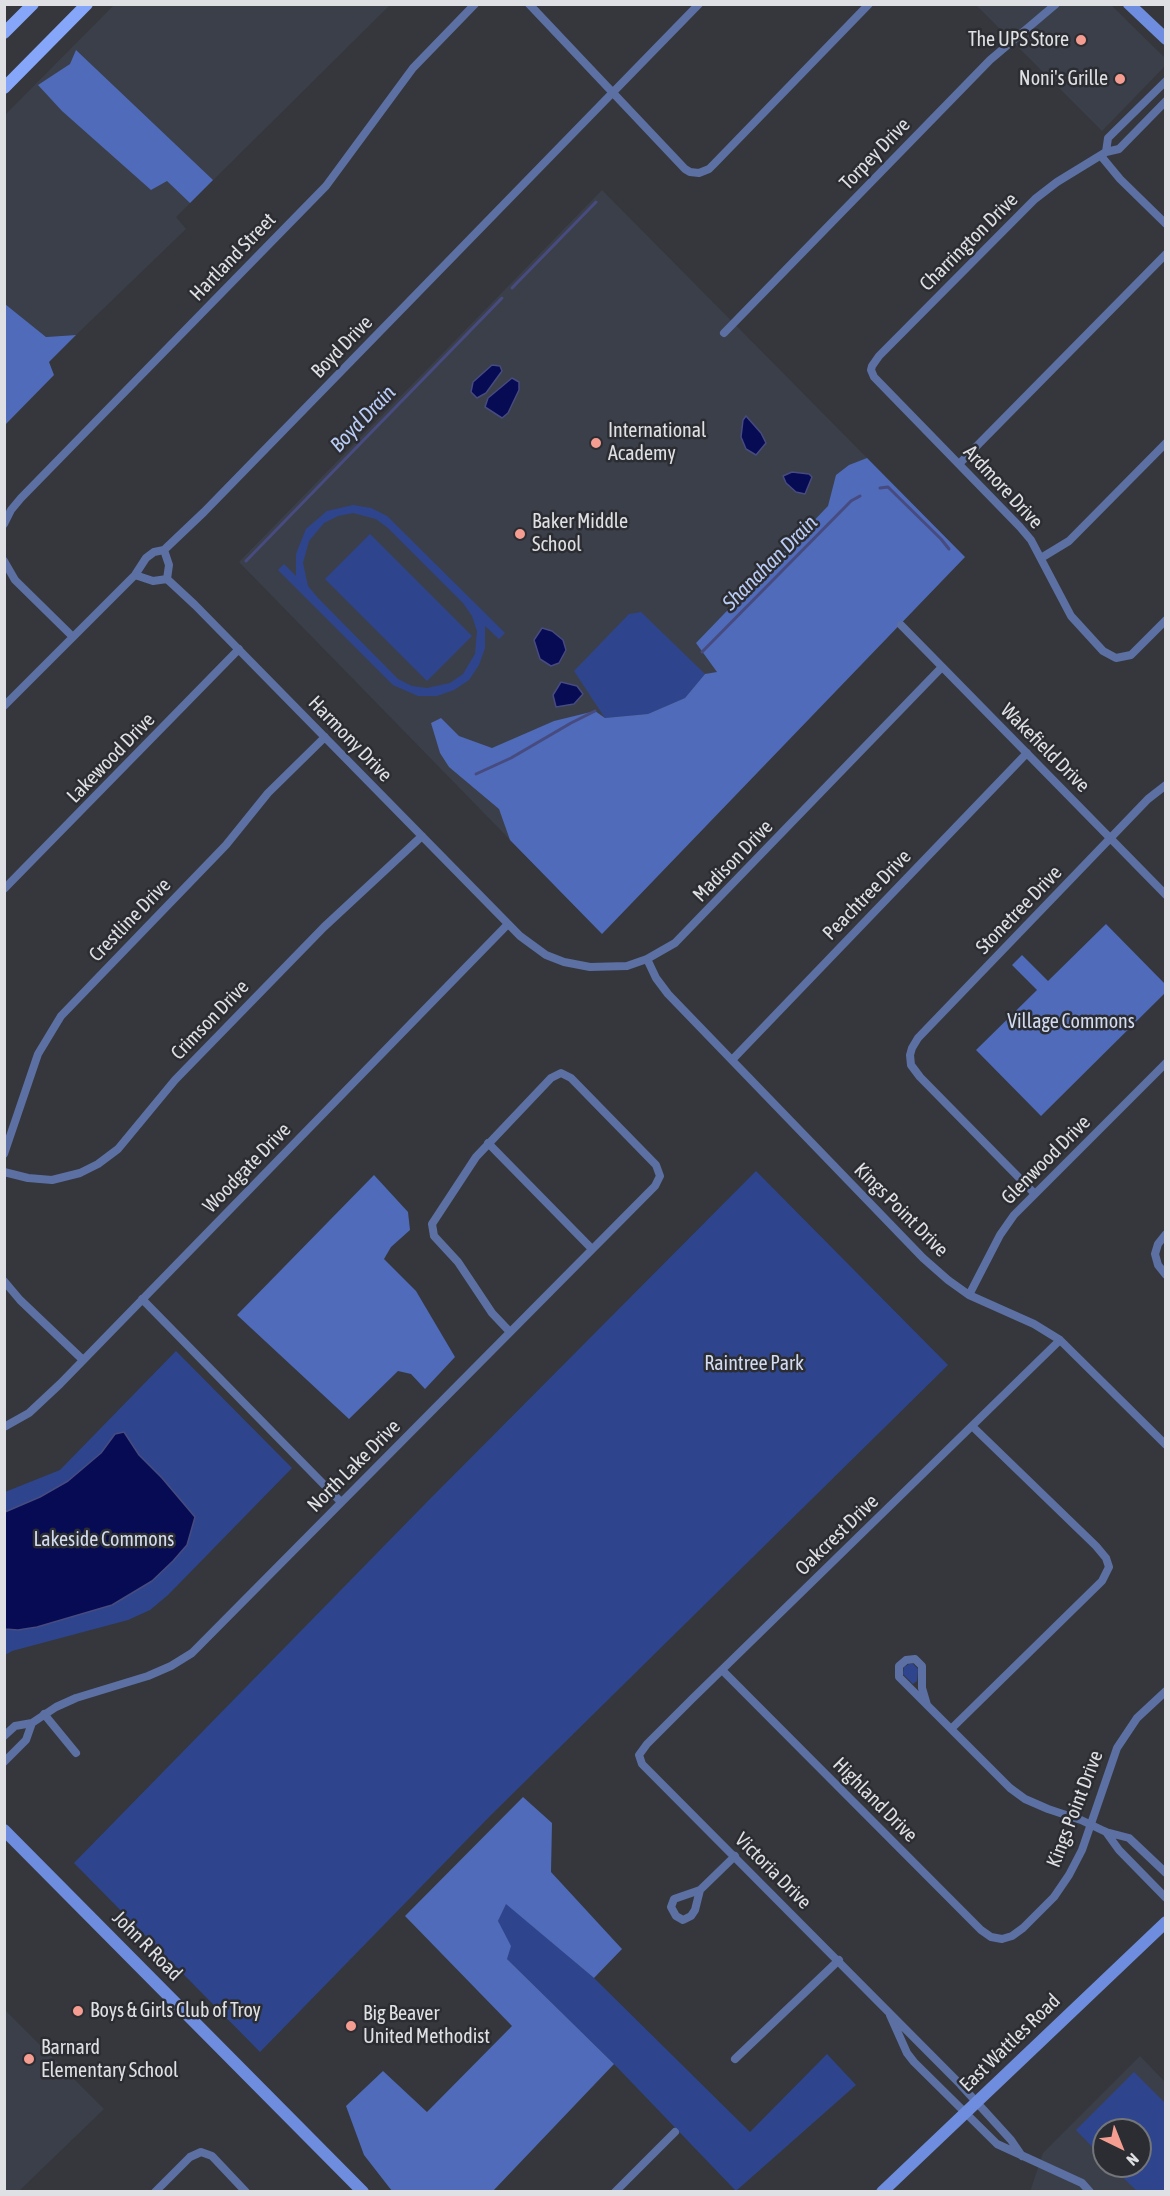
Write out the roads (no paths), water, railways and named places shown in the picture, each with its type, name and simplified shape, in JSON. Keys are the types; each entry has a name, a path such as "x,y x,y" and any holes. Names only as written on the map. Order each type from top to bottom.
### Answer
{"main road":[{"path":"4,33 33,4"},
{"path":"4,88 87,4"},
{"path":"1129,4 1166,39"},
{"name":"John R Road","path":"4,1830 363,2192"},
{"name":"East Wattles Road","path":"882,2192 1166,1922"}],"street":[{"name":"Hartland Street","path":"4,524 10,510 21,498 326,186 413,68 475,4"},
{"path":"543,4 533,8 685,169 699,173 709,169 869,4"},
{"name":"Boyd Drive","path":"4,706 135,575 146,558 154,552 164,550 237,478 699,4"},
{"name":"Torpey Drive","path":"724,333 990,60 1056,4"},
{"path":"1166,81 1108,138 1103,154 1127,186 1166,224"},
{"name":"Charrington Drive","path":"871,370 879,356 1035,199 1057,182 1103,154 1119,149 1166,101"},
{"path":"959,464 1166,254"},
{"name":"Ardmore Drive","path":"871,370 874,377 1031,540 1062,602 1080,627 1103,651 1110,656 1122,658 1131,655 1166,620"},
{"path":"1041,558 1069,541 1080,531 1166,443"},
{"path":"135,575 153,581 167,579 169,565 164,550"},
{"path":"4,561 15,580 73,637"},
{"name":"Harmony Drive","path":"167,579 239,649 508,924"},
{"name":"Wakefield Drive","path":"901,625 1166,895"},
{"name":"Lakewood Drive","path":"4,889 239,649"},
{"name":"Madison Drive","path":"508,924 540,951 571,964 607,968 627,966 647,959 675,943 942,667"},
{"name":"Crestline Drive","path":"4,1154 38,1054 61,1016 226,845 268,793 325,737"},
{"name":"Peachtree Drive","path":"732,1060 1027,753"},
{"name":"Stonetree Drive","path":"1035,1194 920,1077 911,1065 910,1055 918,1038 1148,799 1166,785"},
{"name":"Crimson Drive","path":"4,1172 28,1178 52,1180 81,1173 118,1149 175,1080 274,978 324,927 422,836"},
{"name":"Woodgate Drive","path":"4,1427 29,1413 83,1360 508,924"},
{"name":"Kings Point Drive","path":"647,959 664,989 923,1258 969,1295 1034,1324 1060,1340 1163,1438"},
{"name":"Glenwood Drive","path":"969,1295 1004,1228 1166,1063"},
{"name":"North Lake Drive","path":"4,1736 15,1726 32,1723 44,1714 86,1694 157,1673 192,1653 655,1186 660,1176 656,1166 571,1078 561,1073 551,1078 488,1143"},
{"path":"510,1332 487,1305 458,1262 434,1236 432,1224 469,1167 488,1143 592,1249"},
{"path":"1166,1234 1158,1244 1155,1254 1158,1265 1166,1275"},
{"path":"4,1281 20,1300 83,1360"},
{"path":"142,1299 341,1502"},
{"name":"Oakcrest Drive","path":"639,1755 647,1744 722,1670 1060,1340"},
{"path":"951,1729 1102,1581 1108,1567 1106,1558 1096,1546 972,1426"},
{"path":"927,1705 922,1688 922,1665 915,1659 906,1660 899,1666 899,1677 927,1705 951,1729 1016,1793 1048,1809 1129,1838 1166,1873"},
{"name":"Highland Drive","path":"722,1670 986,1934 997,1939 1012,1936"},
{"name":"Kings Point Drive","path":"1012,1936 1042,1910 1061,1888 1076,1863 1117,1748 1137,1718 1166,1691"},
{"path":"44,1714 76,1753"},
{"name":"North Lake Drive","path":"4,1762 26,1740 32,1723"},
{"name":"Victoria Drive","path":"639,1755 642,1764 839,1960 1011,2140 1022,2156"},
{"path":"1107,1832 1119,1850 1166,1899"},
{"path":"700,1890 735,1856"},
{"path":"735,2060 839,1960"},
{"name":"Victoria Drive","path":"887,2010 907,2053 997,2144 1082,2183 1090,2192"},
{"path":"615,2192 675,2132"},
{"path":"154,2192 190,2157 201,2152 212,2156 246,2192"}],"waterway":[{"name":"Boyd Drain","path":"512,288 596,202"},
{"name":"Boyd Drain","path":"246,561 502,298"},
{"name":"Shanahan Drain","path":"880,488 888,487 949,549"},
{"name":"Shanahan Drain","path":"702,652 851,501 860,496"},
{"name":"Shanahan Drain","path":"476,774 511,758 595,711"}],"place":[{"name":"The UPS Store","path":"1081,40"},
{"name":"Noni's Grille","path":"1120,79"},
{"name":"International Academy","path":"596,443"},
{"name":"Baker Middle School","path":"520,534"},
{"name":"Boys & Girls Club of Troy","path":"78,2011"},
{"name":"Big Beaver United Methodist","path":"351,2026"},
{"name":"Barnard Elementary School","path":"29,2059"}],"park label":[{"name":"Village Commons","path":"1071,1022"},
{"name":"Raintree Park","path":"754,1364"},
{"name":"Lakeside Commons","path":"104,1540"}]}
